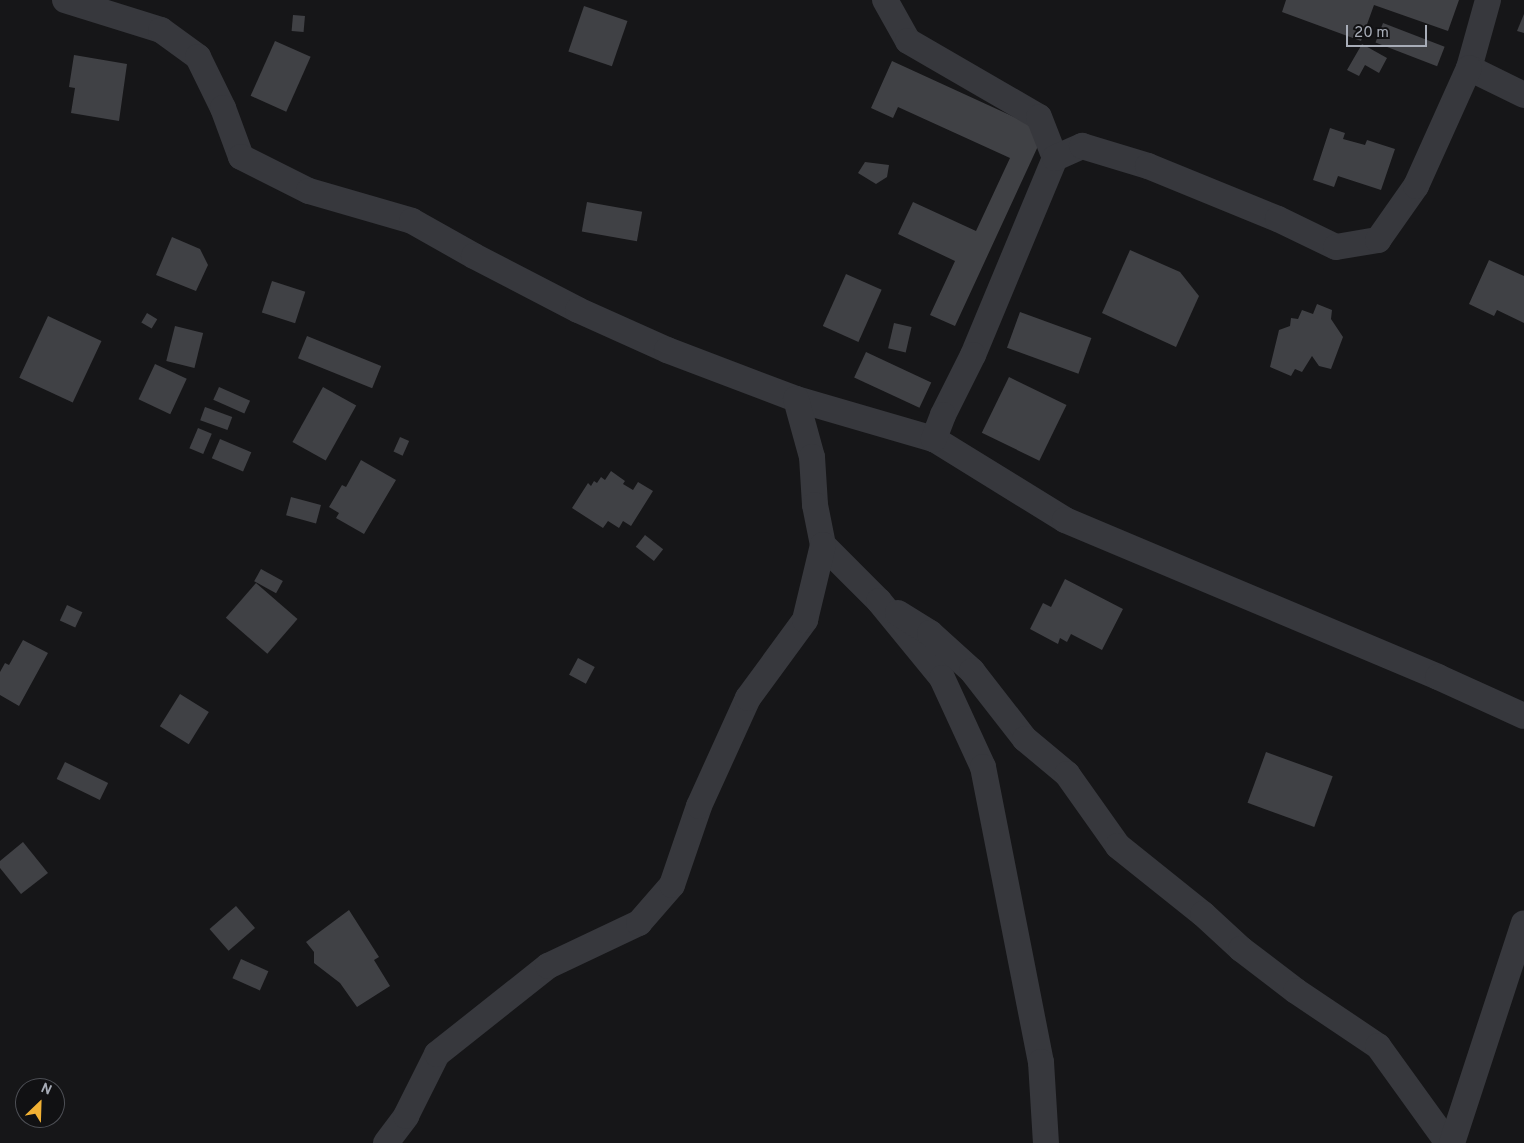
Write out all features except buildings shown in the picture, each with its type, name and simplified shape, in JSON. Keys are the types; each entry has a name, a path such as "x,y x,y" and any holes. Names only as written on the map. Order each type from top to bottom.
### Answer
{"street":[{"path":"65,0 161,30 198,57 223,108 241,157 310,191 412,221 474,256 578,310 667,350 796,399 934,439 1065,520 1524,716"},
{"path":"886,0 908,41 1039,117 1055,158"},
{"path":"934,439 942,415 973,355 1055,158 1082,146 1148,166 1278,219 1336,247 1378,240 1416,186 1469,68 1488,0"},
{"path":"1469,68 1524,95"},
{"path":"386,1143 406,1116 437,1054 548,966 639,923 672,885 699,806 748,698 805,620 822,545 814,505 812,456 796,399"},
{"path":"822,545 879,601 942,678 983,767 1041,1062 1046,1143"},
{"path":"879,601 930,633 972,671 1025,739 1067,774 1118,846 1203,914 1241,949 1296,990 1378,1046 1450,1143"},
{"path":"1450,1143 1524,923"}]}
